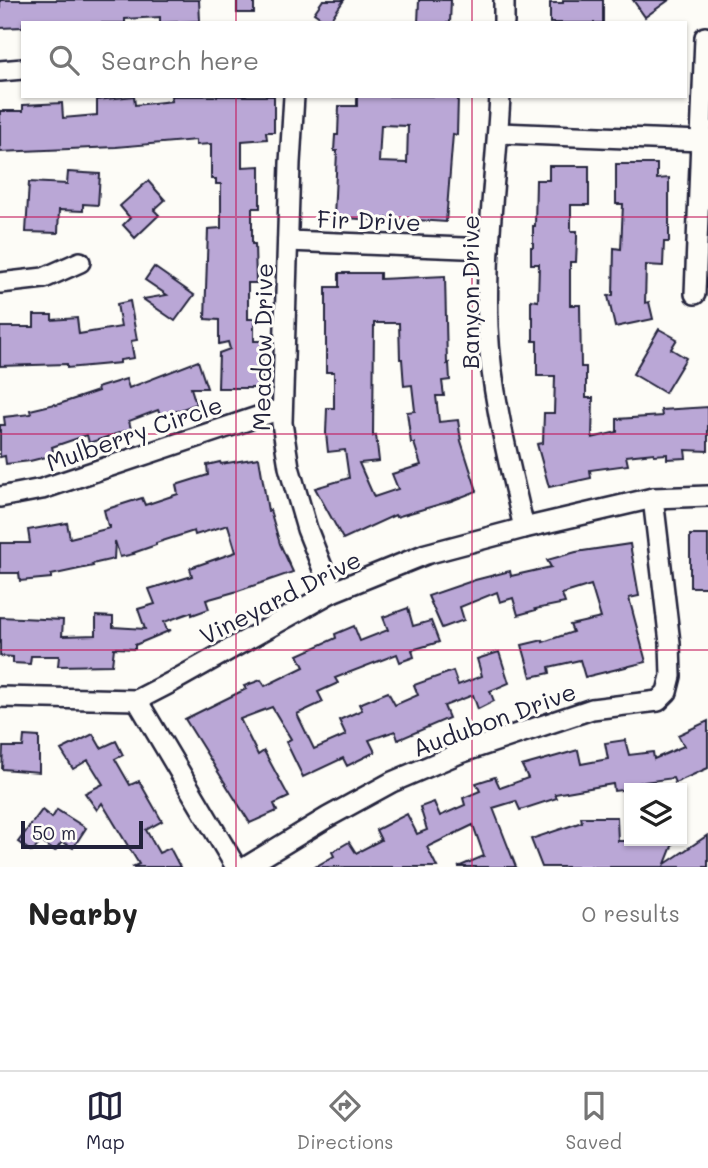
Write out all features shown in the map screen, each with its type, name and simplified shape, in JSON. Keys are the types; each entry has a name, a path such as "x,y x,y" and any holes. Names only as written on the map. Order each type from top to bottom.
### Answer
{"street":[{"path":"504,21 505,0"},
{"path":"695,294 705,37"},
{"path":"0,71 21,69"},
{"name":"Meadow Drive","path":"294,98 282,423 289,467 307,528 332,592"},
{"name":"Banyon Drive","path":"500,98 489,250 488,326 492,375 524,528"},
{"path":"498,133 701,141"},
{"name":"Fir Drive","path":"288,241 489,250"},
{"path":"0,283 44,278 80,262"},
{"name":"Mulberry Circle","path":"0,497 42,489 281,409"},
{"name":"Vineyard Drive","path":"0,696 137,700 332,592 426,554 653,498 708,496"},
{"name":"Audubon Drive","path":"246,867 392,782 460,753 592,709 658,701 667,692 671,665 653,498"},
{"path":"137,700 236,867"}],"building":[{"path":"0,0 199,0 200,21 160,21 160,17 125,21 21,21 21,27 0,28"},
{"path":"237,0 254,0 254,13 237,13"},
{"path":"323,0 344,0 329,21 314,13"},
{"path":"419,0 451,0 450,21 418,21"},
{"path":"563,0 603,0 603,21 550,21 550,3 563,3"},
{"path":"633,0 669,0 645,17"},
{"path":"134,98 135,105 172,101 171,98 274,98 274,132 266,132 267,139 242,141 242,167 260,166 260,208 252,208 256,283 248,283 248,319 254,319 254,341 262,341 262,388 218,388 219,353 230,349 228,342 219,344 219,320 205,319 208,229 221,228 221,184 216,184 216,179 211,179 211,144 196,145 196,140 0,152 0,111 23,111 23,105 62,103 63,118 97,115 97,100"},
{"path":"357,98 458,98 457,135 453,134 446,222 334,217 337,151 334,151 335,135 338,135 339,106 357,106","holes":["381,125 408,126 407,163 379,162"]},
{"path":"616,164 657,164 657,179 669,178 669,242 664,242 663,266 646,265 645,303 649,302 653,319 615,327 608,296 613,295 614,248 621,249 623,204 616,204"},
{"path":"549,166 589,166 589,205 571,205 571,231 577,231 577,239 576,262 570,262 570,305 580,305 581,367 586,367 586,398 593,398 592,438 617,432 617,419 662,416 661,410 708,407 708,451 685,450 686,458 667,459 667,454 654,453 626,456 628,465 590,470 591,478 549,487 537,444 543,443 544,413 554,413 555,376 537,376 537,341 533,341 531,300 538,301 539,264 531,264 531,247 535,226 536,180 549,180"},
{"path":"68,172 100,174 98,205 83,204 83,211 59,210 58,233 26,232 29,182 67,184"},
{"path":"148,181 165,200 154,210 159,215 135,238 123,225 130,218 120,206"},
{"path":"154,267 194,295 175,321 143,299 167,295 145,280"},
{"path":"339,273 380,273 380,279 445,276 447,364 449,363 450,380 442,381 444,396 436,396 439,422 458,420 461,441 477,491 451,501 396,517 395,515 343,539 315,488 349,478 345,450 328,452 326,433 327,408 334,408 334,372 326,372 326,287 339,287","holes":["374,323 399,323 404,386 412,385 415,411 407,412 411,443 414,443 421,465 392,474 398,489 374,497 359,463 379,461 376,435 373,436"]},
{"path":"130,301 137,340 131,341 134,358 120,360 120,363 67,368 67,364 0,366 0,327 34,327 34,315 52,315 52,320 77,318 79,334 121,327 117,304"},
{"path":"659,329 677,339 671,349 686,358 665,393 633,374"},
{"path":"198,361 207,388 191,388 196,404 161,417 158,410 129,421 131,429 89,443 87,435 52,447 54,455 6,464 5,456 0,457 0,425 5,425 4,417 31,414 30,410 56,405 126,379 129,388"},
{"path":"259,458 268,511 270,510 280,544 293,572 206,600 209,609 164,622 167,630 171,630 135,645 135,649 114,648 112,665 58,666 59,656 31,656 30,664 13,663 13,657 0,656 0,617 63,620 62,636 96,635 96,616 113,617 113,627 145,629 138,609 155,604 149,589 192,576 190,568 236,552 228,525 195,535 194,531 120,557 115,541 114,559 51,575 51,578 20,581 19,573 0,573 0,543 30,543 28,530 67,523 70,538 110,528 104,510 142,498 145,505 178,494 176,485 208,475 207,465"},
{"path":"690,535 708,535 708,587 690,587"},
{"path":"630,544 639,596 629,598 646,662 585,677 580,660 549,667 550,673 531,677 522,645 543,642 573,632 570,625 601,618 591,585 562,594 565,603 518,615 513,598 500,602 497,592 460,607 464,620 442,628 428,596 510,571 511,576 551,567 547,560 576,552"},
{"path":"408,608 413,626 431,621 439,642 412,650 414,657 400,662 397,654 335,678 338,683 318,692 323,702 297,714 314,749 346,735 339,720 362,710 359,704 388,692 395,705 418,695 414,685 453,671 458,685 482,676 477,659 499,652 509,683 490,691 494,701 478,709 473,695 444,706 449,718 398,740 395,731 369,740 375,752 347,766 343,758 303,777 286,742 291,739 272,707 240,719 258,755 264,751 289,797 274,804 277,811 250,823 185,719 246,689 244,686 261,680 265,686 304,667 298,655 336,638 335,634 354,626 360,641 388,630 383,617"},
{"path":"708,721 708,768 675,783 673,778 624,783 624,790 614,791 613,784 555,794 557,798 520,810 516,801 493,808 516,867 458,867 484,856 473,825 427,847 437,867 315,867 334,856 332,852 349,842 356,853 381,840 376,830 407,814 417,834 427,830 420,807 434,802 440,816 465,805 463,798 480,791 476,783 495,777 500,788 528,778 522,766 578,750 581,764 608,759 605,743 625,740 629,755 653,752 654,759 684,746 678,735"},
{"path":"93,734 101,748 116,741 123,755 115,759 130,785 139,781 162,821 146,830 159,853 170,848 180,867 132,867 139,864 102,803 97,810 85,793 103,784 88,760 73,769 61,750"},
{"path":"24,736 39,737 39,772 2,769 3,747 23,747"},
{"path":"42,810 52,818 57,810 86,828 73,848 62,842 55,851 41,842 32,852 18,842"},
{"path":"581,817 617,817 618,841 624,841 624,846 672,846 665,864 708,835 708,867 542,867 531,839 582,822"}]}
